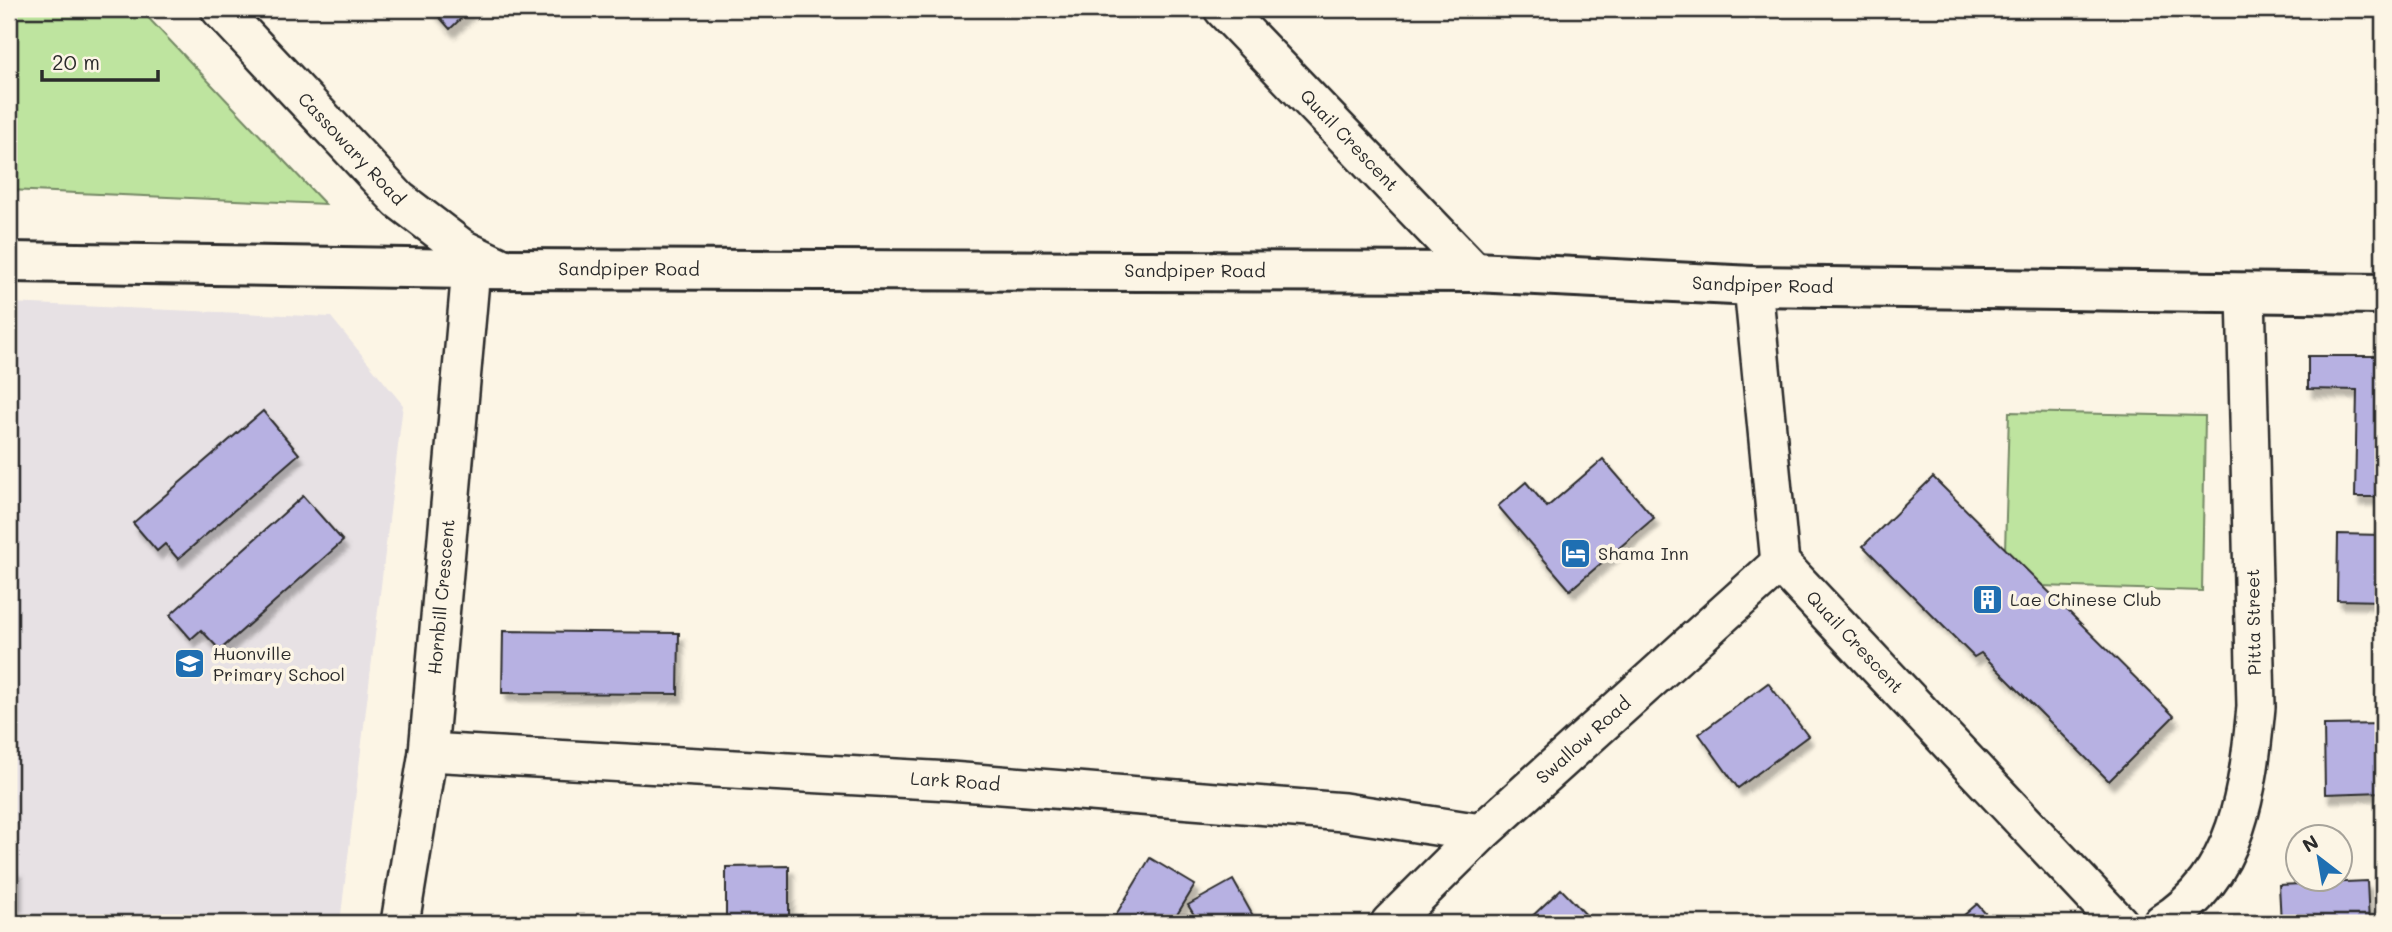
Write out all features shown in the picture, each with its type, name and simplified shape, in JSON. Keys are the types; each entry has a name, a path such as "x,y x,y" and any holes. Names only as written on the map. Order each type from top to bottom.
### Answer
{"street":[{"name":"Cassowary Road","path":"220,9 400,200 487,268"},
{"name":"Quail Crescent","path":"1223,9 1475,272"},
{"name":"Sandpiper Road","path":"9,262 487,268 1475,272 1752,286 2383,294"},
{"name":"Hornbill Crescent","path":"400,923 428,752 487,268"},
{"path":"1752,286 1780,563"},
{"name":"Pitta Street","path":"2162,923 2207,884 2224,855 2238,820 2250,769 2256,707 2246,292"},
{"name":"Quail Crescent","path":"1780,563 2119,923"},
{"name":"Swallow Road","path":"1390,923 1481,833 1780,563"},
{"name":"Lark Road","path":"428,752 950,781 1344,812 1481,833"}],"shaded area":[{"name":"Huonville Primary School","path":"9,303 331,317 403,405 340,923 9,923"}],"green space":[{"path":"9,9 140,9 325,204 9,190"},
{"path":"2009,412 2205,416 2202,591 2004,585"}],"building":[{"path":"432,9 471,9 450,29"},
{"path":"2308,356 2383,356 2383,497 2355,497 2357,390 2308,389"},
{"path":"263,411 299,454 178,559 165,544 157,551 133,523"},
{"name":"Shama Inn","path":"1603,459 1654,518 1570,590 1498,506 1526,482 1547,507"},
{"name":"Lae Chinese Club","path":"1933,477 2174,716 2109,781 1981,653 1974,657 1863,546"},
{"path":"303,496 343,541 220,650 201,630 191,639 170,615"},
{"path":"2338,534 2383,535 2383,601 2337,600"},
{"path":"503,631 679,633 678,694 502,693"},
{"path":"1768,683 1808,736 1738,788 1699,734"},
{"path":"2383,724 2383,792 2325,794 2324,725"},
{"path":"1150,858 1195,885 1172,923 1111,923"},
{"path":"789,866 789,923 726,923 726,867"},
{"path":"9,868 17,870 17,904 9,904"},
{"path":"1233,880 1257,923 1199,923 1188,905"},
{"path":"2367,881 2369,923 2281,923 2279,885 2284,885 2284,894 2354,894 2354,882"},
{"path":"1561,889 1594,923 1525,923"},
{"path":"1977,904 1994,923 1955,923"}],"place":[{"name":"Shama Inn","path":"1575,554"},
{"name":"Lae Chinese Club","path":"1987,600"},
{"name":"Huonville Primary School","path":"190,664"}]}
